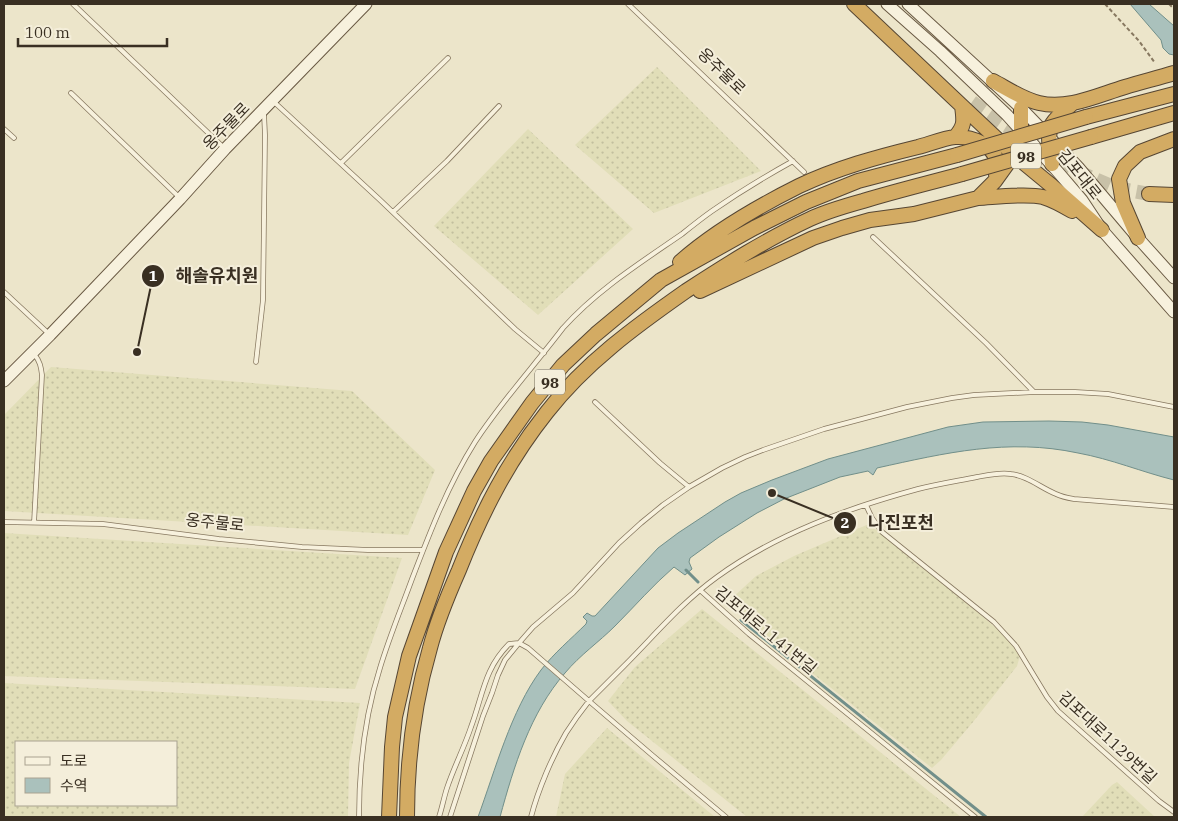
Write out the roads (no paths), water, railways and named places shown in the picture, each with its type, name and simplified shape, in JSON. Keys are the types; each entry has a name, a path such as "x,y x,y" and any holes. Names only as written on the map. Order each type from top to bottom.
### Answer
{"highway":[{"path":"854,4 967,104"},
{"path":"867,4 1014,154 1102,230"},
{"path":"993,81 1027,100 1056,106 1072,104 1174,73"},
{"name":"98","path":"389,817 395,717 409,656 446,552 474,491 510,432 564,366 596,334 661,280 754,228 806,202 858,182 1174,94"},
{"path":"955,137 962,130 967,104"},
{"path":"1052,164 1051,126 1057,117 1072,104"},
{"path":"978,198 995,181 1014,154 1021,130 1021,108"},
{"name":"98","path":"407,817 409,760 418,691 441,614 466,552 490,500 511,462 547,411 583,371 620,339 730,262 811,219 899,190 962,174 1174,113"},
{"path":"661,280 693,250 718,232 800,186 845,166 955,137 976,140 994,154 997,163 995,181"},
{"path":"1138,238 1123,203 1119,180 1124,166 1140,152 1174,140"},
{"path":"1149,194 1174,195"},
{"path":"661,309 813,238 870,220 914,214 978,198 1041,197 1058,203 1102,230"}],"main road":[{"name":"옹주물로","path":"4,381 366,4"},
{"name":"김포대로","path":"887,4 947,57 1021,130 1082,200 1102,230 1174,312"},
{"name":"김포대로","path":"908,4 1021,108 1078,168 1174,278"}],"lane":[{"path":"73,4 225,149"},
{"name":"옹주물로","path":"628,4 804,172"},
{"path":"341,163 448,58"},
{"path":"71,93 180,199"},
{"path":"272,100 515,329 544,353"},
{"path":"393,212 499,106"},
{"name":"옹주물로","path":"256,362 262,300 264,110"},
{"path":"4,129 14,138"},
{"path":"358,817 365,737 372,696 387,643 422,550 449,489 474,443 502,404 563,328 610,284 713,211 793,161"},
{"path":"873,237 986,343 1034,392"},
{"path":"4,292 50,335"},
{"path":"33,352 41,366 42,375 34,522"},
{"path":"450,817 483,716 505,660 532,627 564,602 619,543 664,505 689,487 722,468 745,457 824,429 907,407 974,395 1075,392 1108,394 1174,407"},
{"path":"594,402 689,487"},
{"name":"김포대로1141번길","path":"975,817 749,634 700,591 731,568 768,545 813,525 890,497 947,482 1002,473 1024,477 1055,494 1074,499 1174,507"},
{"name":"김포대로1129번길","path":"866,505 882,532 980,610 1006,634 1058,711 1159,801 1174,812"},
{"name":"옹주물로","path":"4,522 102,524 302,547 422,550"},
{"path":"531,817 559,747 574,721 589,701 682,606 700,591"},
{"path":"439,817 447,789 471,729 486,679 491,667 509,644 519,644 528,648 652,756 726,817"}],"water":[{"path":"1130,4 1149,4 1174,26 1174,55 1169,54 1163,48 1161,40"},
{"path":"1049,421 1108,425 1174,437 1174,480 1078,453 1027,447 1002,447 927,457 877,468 873,475 868,471 840,477 784,499 757,513 690,558 689,562 692,569 685,575 674,567 615,626 571,666 542,705 533,723 517,760 500,817 478,817 512,722 530,686 541,670 586,624 587,621 583,617 587,613 595,616 658,548 678,533 741,493 828,459 948,427 983,422"}],"waterway":[{"path":"686,570 698,582"},
{"path":"741,620 986,817"}],"tunnel":[{"path":"972,102 1006,126 1081,173 1116,188 1149,194"}],"place":[{"name":"해솔유치원","path":"137,352"},
{"name":"나진포천","path":"772,493"}]}
